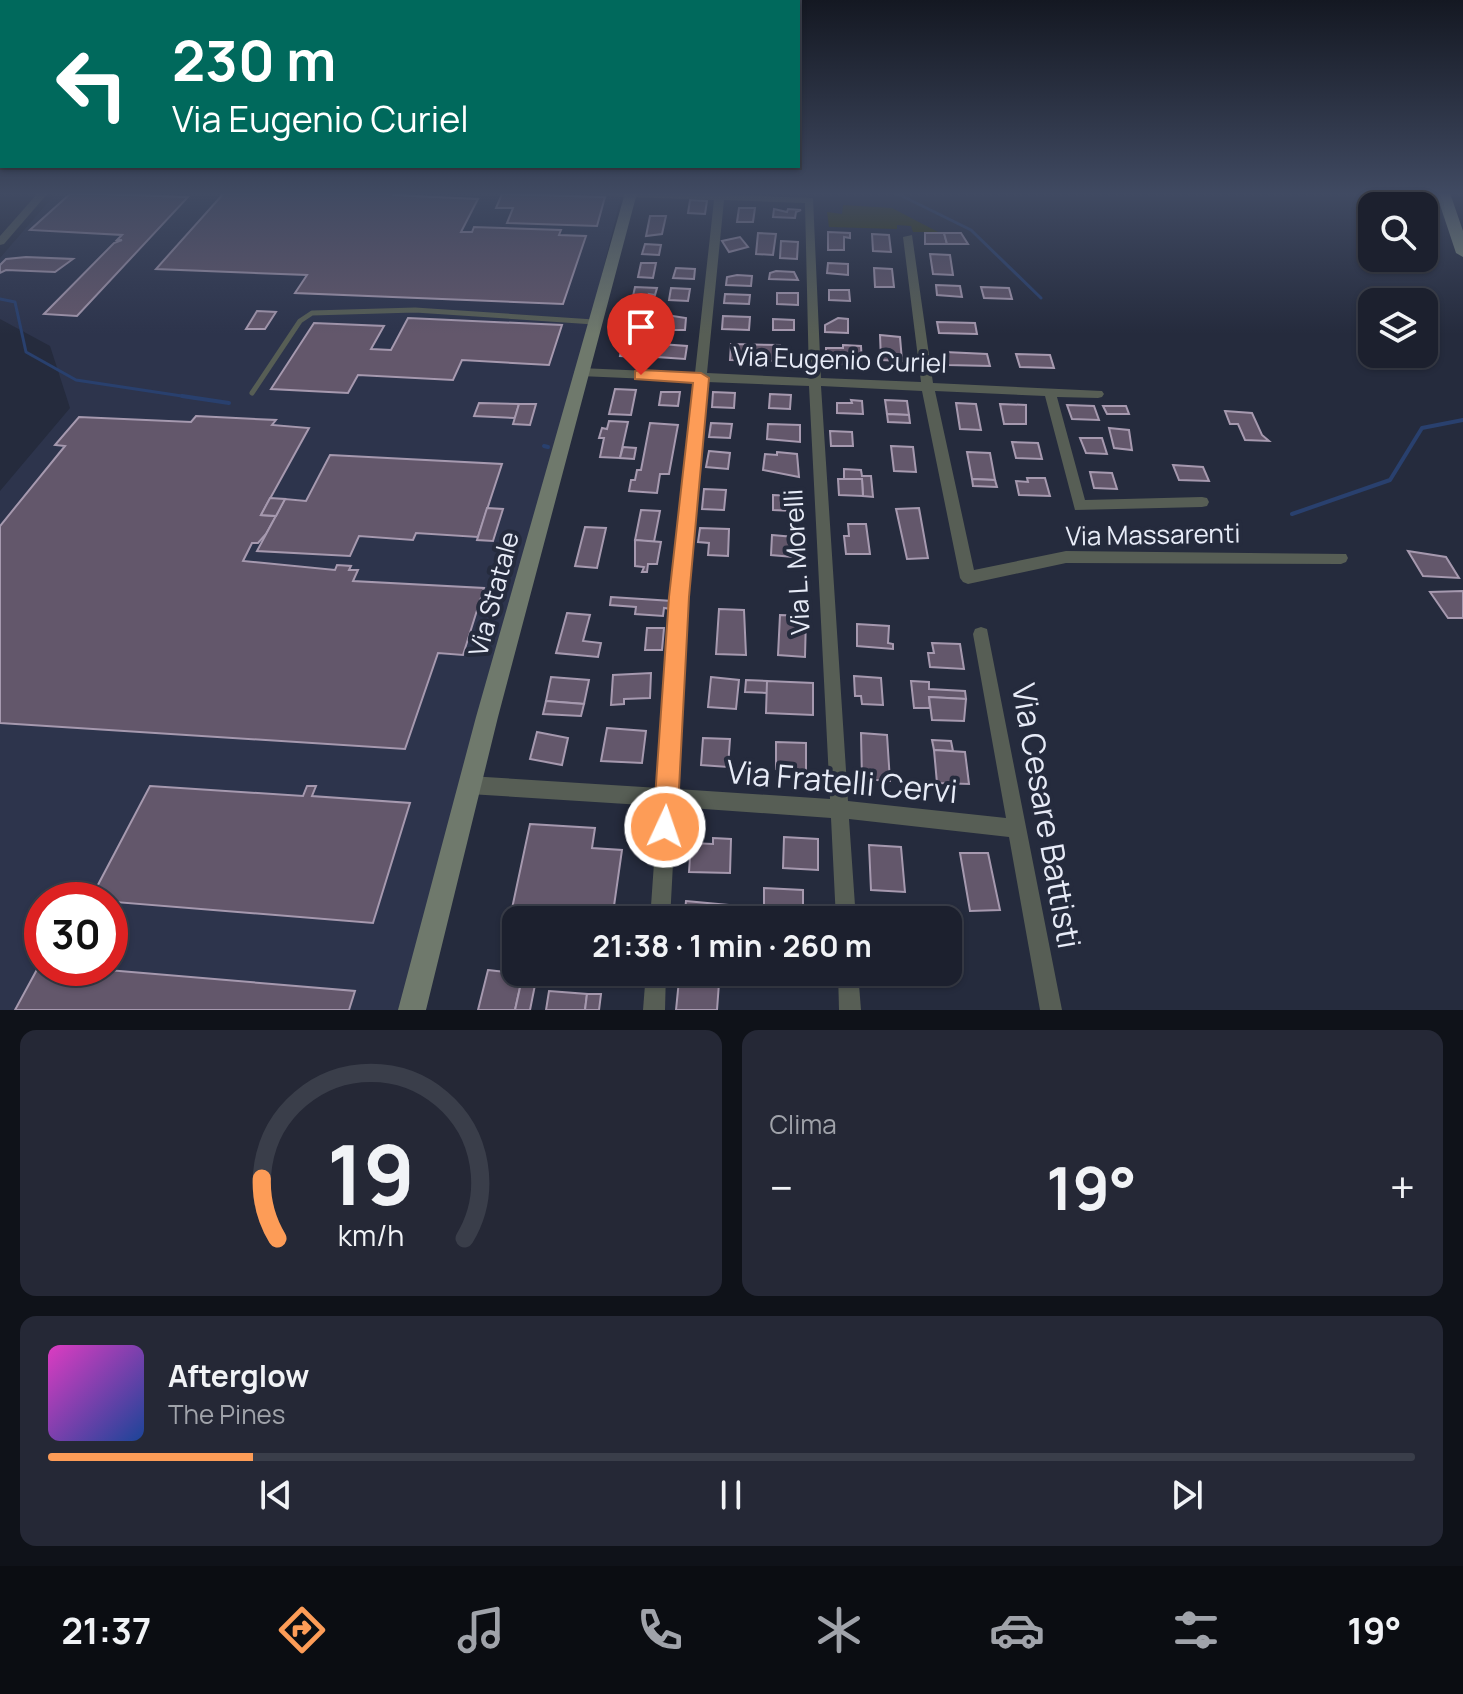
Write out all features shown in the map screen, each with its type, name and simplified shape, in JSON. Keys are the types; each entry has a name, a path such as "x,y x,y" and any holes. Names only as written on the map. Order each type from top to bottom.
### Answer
{"main road":[{"name":"Via Statale","path":"412,1010 469,785 618,240"}],"street":[{"path":"661,906 679,597 715,240"},
{"name":"Via L. Morelli","path":"811,240 815,383 845,906"},
{"path":"908,240 928,388"},
{"name":"Via Eugenio Curiel","path":"580,372 1098,394"},
{"name":"Via Massarenti","path":"928,388 968,578 1066,557 1341,558"},
{"name":"Via Massarenti","path":"1050,393 1080,506 1202,502"},
{"name":"Via Cesare Battisti","path":"981,634 1051,1010"},
{"name":"Via Fratelli Cervi","path":"469,785 839,809 1018,829"},
{"path":"654,1010 655,986"},
{"path":"849,986 850,1010"}],"lane":[{"path":"252,393 300,321 312,313 415,310 594,322"}],"shaded area":[{"path":"15,240 610,240 420,1010 0,1010 0,491 70,408 50,346 0,319 0,258"}],"building":[{"path":"148,240 77,316 44,314 114,243"},
{"path":"182,240 585,240 563,304 295,293 307,275 156,269"},
{"path":"743,240 748,247 729,252 722,241"},
{"path":"757,240 775,240 773,255 756,254"},
{"path":"828,240 844,240 844,250 828,250"},
{"path":"872,240 890,240 891,252 873,251"},
{"path":"925,240 946,240 947,244 925,244"},
{"path":"946,240 966,240 968,244 947,244"},
{"path":"781,241 798,242 797,259 780,258"},
{"path":"645,244 661,245 659,255 642,254"},
{"path":"930,254 950,255 953,275 933,274"},
{"path":"6,259 73,259 55,272 6,270 0,273 0,265"},
{"path":"641,263 656,263 653,278 638,277"},
{"path":"828,263 848,264 848,275 827,273"},
{"path":"676,268 695,269 694,279 673,278"},
{"path":"874,268 892,269 894,287 875,287"},
{"path":"794,272 798,280 769,279 770,273"},
{"path":"752,276 751,286 726,285 727,277"},
{"path":"936,285 960,286 962,297 937,295"},
{"path":"635,287 657,288 655,295 649,294 652,305 631,305"},
{"path":"981,287 1009,288 1012,299 984,298"},
{"path":"671,288 690,289 688,301 669,300"},
{"path":"829,290 849,290 850,301 829,300"},
{"path":"777,293 798,293 798,305 777,304"},
{"path":"725,294 750,295 749,304 724,303"},
{"path":"257,311 276,312 265,329 246,329"},
{"path":"660,314 686,318 685,330 667,330 668,324 659,324"},
{"path":"631,315 645,315 647,329 625,331"},
{"path":"723,316 750,317 749,330 722,329"},
{"path":"408,318 562,325 549,365 462,360 453,380 358,375 348,393 271,389 314,323 384,326 371,349 391,350"},
{"path":"838,318 848,319 848,333 825,332 825,325"},
{"path":"773,319 794,320 794,330 773,330"},
{"path":"937,322 975,323 977,334 939,333"},
{"path":"880,335 900,337 902,361 881,360"},
{"path":"623,342 641,342 639,357 620,356"},
{"path":"660,344 687,346 685,359 657,357"},
{"path":"731,344 780,345 780,361 730,360"},
{"path":"843,345 861,346 862,365 826,364 826,348 843,348"},
{"path":"945,352 987,354 990,366 947,365"},
{"path":"1016,354 1050,355 1054,368 1020,367"},
{"path":"615,389 636,390 631,415 609,414"},
{"path":"661,392 680,392 678,406 659,405"},
{"path":"713,392 735,393 734,408 712,407"},
{"path":"770,394 791,395 790,409 769,408"},
{"path":"851,400 862,401 863,414 837,413 837,403 852,403"},
{"path":"885,400 907,401 909,415 887,414"},
{"path":"479,403 519,404 515,418 474,416"},
{"path":"956,403 976,404 981,430 960,429"},
{"path":"519,404 536,404 530,425 513,424"},
{"path":"1000,404 1026,405 1026,424 1004,424"},
{"path":"1067,405 1094,406 1099,420 1072,419"},
{"path":"1103,406 1126,406 1129,414 1107,414"},
{"path":"1225,411 1252,413 1262,435 1269,441 1245,440 1238,424 1230,424"},
{"path":"887,414 909,415 910,423 888,422"},
{"path":"196,416 276,420 272,425 309,428 261,515 276,516 258,543 252,543 243,561 335,570 337,565 351,566 349,570 358,570 353,581 484,588 463,655 438,653 405,749 0,723 0,526 65,446 55,445 79,417 191,422"},
{"path":"609,421 628,422 620,458 600,457 604,438 599,438 602,428 607,429"},
{"path":"650,423 678,425 669,474 660,474 657,493 629,491 631,480 635,480 637,470 641,470"},
{"path":"711,423 732,424 730,438 709,437"},
{"path":"768,424 800,425 800,442 767,439"},
{"path":"1109,428 1129,430 1132,450 1114,448"},
{"path":"830,431 852,432 853,446 831,446"},
{"path":"1080,438 1102,438 1107,454 1086,453"},
{"path":"1012,442 1038,443 1042,459 1016,458"},
{"path":"891,446 913,447 916,472 894,471"},
{"path":"623,447 636,448 634,459 620,458"},
{"path":"709,451 730,453 728,469 706,467"},
{"path":"777,452 797,454 799,477 763,470 765,454 777,455"},
{"path":"967,452 990,453 995,480 972,479"},
{"path":"330,455 502,464 478,537 416,533 413,540 359,536 350,556 257,551 285,499 306,501"},
{"path":"1173,465 1203,467 1209,481 1179,480"},
{"path":"844,469 861,470 862,476 871,476 873,497 863,496 862,479 844,479"},
{"path":"1090,472 1112,473 1117,489 1094,488"},
{"path":"1027,478 1045,478 1050,496 1019,495 1016,481 1028,482"},
{"path":"838,479 862,479 863,496 839,495"},
{"path":"972,479 995,480 997,487 973,486"},
{"path":"704,489 726,490 724,510 702,509"},
{"path":"773,495 793,496 793,511 773,510"},
{"path":"270,498 285,499 276,516 261,515"},
{"path":"487,508 503,509 493,541 477,540"},
{"path":"919,508 928,558 907,559 896,509"},
{"path":"641,510 660,511 654,542 635,540"},
{"path":"848,524 866,524 870,554 846,554 844,536 849,536"},
{"path":"585,527 606,528 597,568 575,566"},
{"path":"700,528 729,529 728,556 708,555 709,543 698,542"},
{"path":"772,535 794,537 793,557 771,555"},
{"path":"635,540 661,542 657,564 648,564 647,572 642,572 644,567 635,566"},
{"path":"1408,551 1446,557 1459,578 1423,576"},
{"path":"1463,591 1463,618 1448,618 1430,592"},
{"path":"611,597 672,601 671,609 664,608 663,616 635,614 636,607 610,605"},
{"path":"719,609 744,610 746,655 716,654"},
{"path":"567,613 590,615 583,641 601,643 598,657 556,653"},
{"path":"780,615 806,616 805,657 778,655"},
{"path":"857,624 889,626 888,643 893,644 893,649 857,646"},
{"path":"647,628 664,628 662,650 645,650"},
{"path":"932,643 960,644 964,669 930,667 928,653 934,653"},
{"path":"651,673 650,698 624,699 624,704 611,705 613,675"},
{"path":"854,676 881,678 883,705 862,704 861,696 855,696"},
{"path":"551,677 589,680 584,704 546,701"},
{"path":"711,677 739,680 736,709 708,707"},
{"path":"746,680 767,681 767,693 745,692"},
{"path":"767,681 813,683 813,715 766,713"},
{"path":"911,681 929,682 929,689 965,691 966,699 929,697 930,708 914,708"},
{"path":"929,697 966,699 964,721 932,720"},
{"path":"546,701 584,704 581,716 543,714"},
{"path":"607,728 646,731 642,763 601,761"},
{"path":"537,732 568,738 562,765 530,759"},
{"path":"861,733 887,735 890,781 862,779"},
{"path":"703,738 730,739 728,767 701,765"},
{"path":"932,740 951,741 953,751 934,750"},
{"path":"776,742 806,743 806,771 776,769"},
{"path":"934,750 965,752 969,784 937,783"},
{"path":"150,786 303,796 307,786 316,786 312,796 410,803 373,923 128,903 128,882 99,882"},
{"path":"530,824 595,828 592,848 622,850 614,906 513,906"},
{"path":"784,837 818,839 818,870 783,868"},
{"path":"713,838 731,839 730,873 689,872 691,843 713,844"},
{"path":"869,845 901,847 905,892 871,890"},
{"path":"960,853 988,853 1000,910 970,911"},
{"path":"764,888 803,890 803,906 764,906"},
{"path":"686,901 728,905 728,906 685,906"},
{"path":"488,970 502,972 502,986 520,986 515,1010 478,1010"},
{"path":"128,972 355,991 349,1010 15,1010 28,986 128,986"},
{"path":"520,986 535,986 530,1010 515,1010"},
{"path":"678,986 719,986 717,1010 676,1010"},
{"path":"549,991 587,994 585,1010 546,1010"},
{"path":"587,994 601,994 599,1010 585,1010"}],"waterway":[{"path":"981,240 1041,298"},
{"path":"0,299 15,302 26,352 76,380 195,398"},
{"path":"182,396 229,403"},
{"path":"1292,514 1390,480 1422,428 1463,420"},
{"path":"544,446 548,447"}],"route":[{"path":"641,375 701,378 679,597 665,827"}]}
